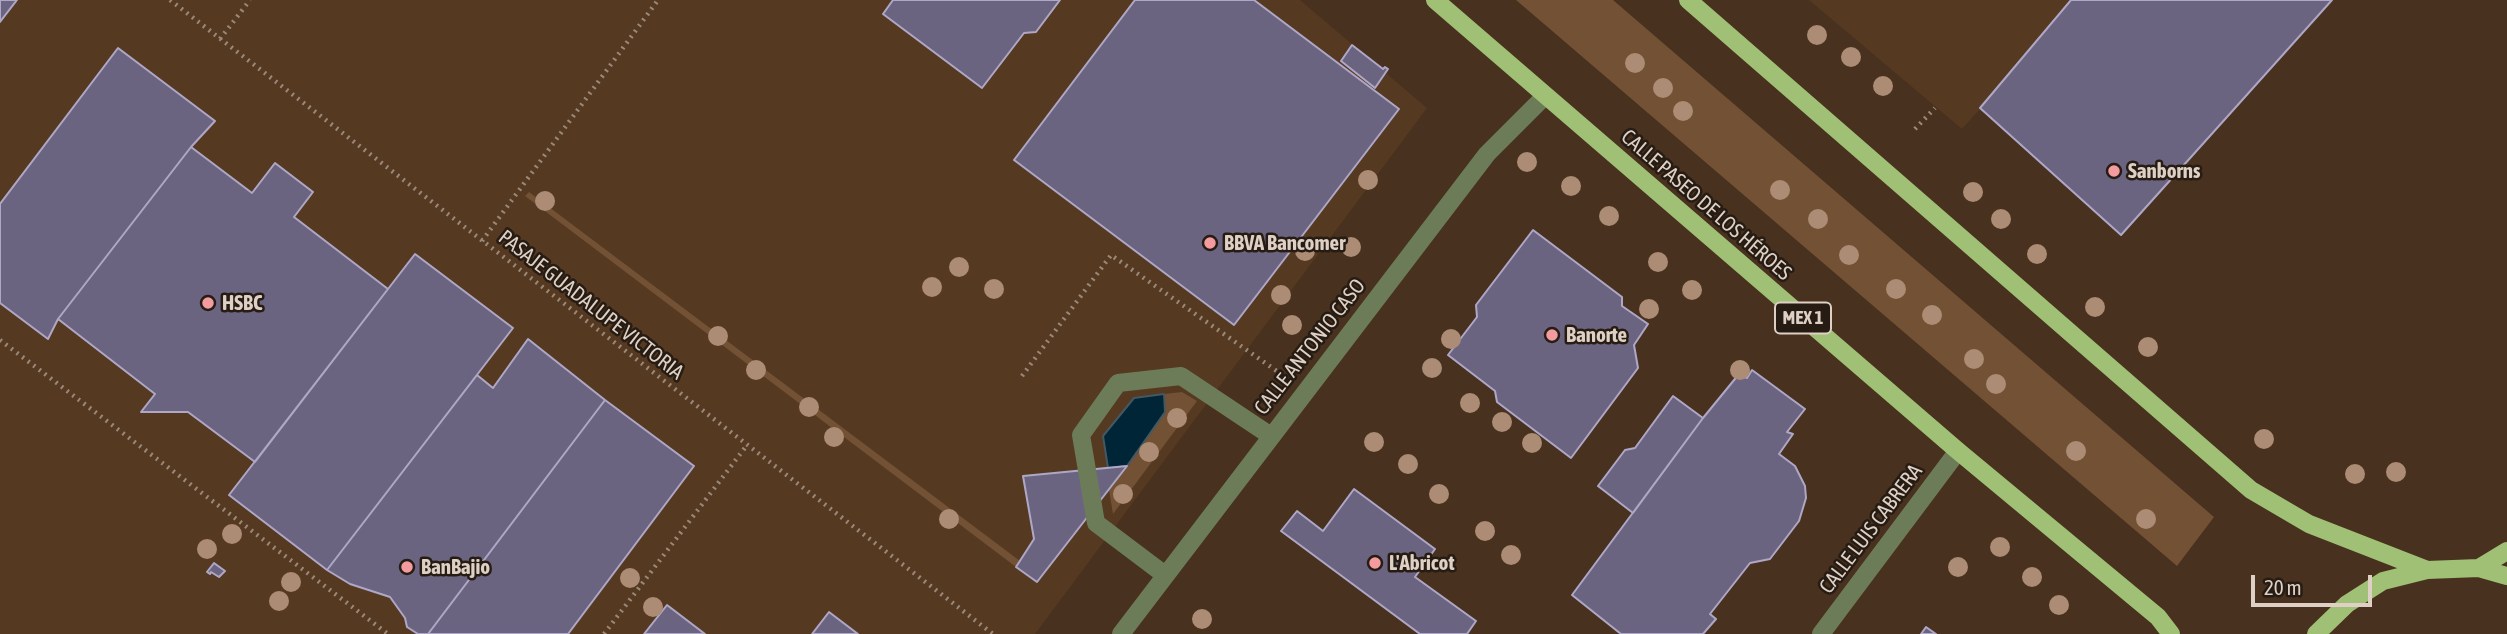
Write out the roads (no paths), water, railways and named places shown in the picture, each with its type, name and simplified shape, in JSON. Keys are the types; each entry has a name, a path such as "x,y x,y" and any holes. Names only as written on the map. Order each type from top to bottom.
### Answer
{"main road":[{"name":"CALLE PASEO DE LOS HÉROES","path":"1435,0 1958,451 2158,617 2171,634"},
{"path":"1688,0 2251,491 2309,524 2427,570"},
{"path":"2479,568 2507,551"},
{"path":"2316,634 2347,604 2382,581 2427,570 2479,568 2507,576"}],"street":[{"name":"CALLE ANTONIO CASO","path":"1121,634 1487,154 1545,96"},
{"path":"1165,575 1096,523 1082,435 1118,383 1181,376 1270,436"},
{"name":"CALLE LUIS CABRERA","path":"1821,634 1958,451"}],"water":[{"path":"1164,394 1165,412 1127,466 1108,468 1103,436 1134,398"}],"place":[{"name":"Sanborns","path":"2114,171"},
{"name":"BBVA Bancomer","path":"1210,243"},
{"name":"HSBC","path":"208,303"},
{"name":"Banorte","path":"1552,335"},
{"name":"L'Abricot","path":"1375,563"},
{"name":"BanBajio","path":"407,567"}]}
